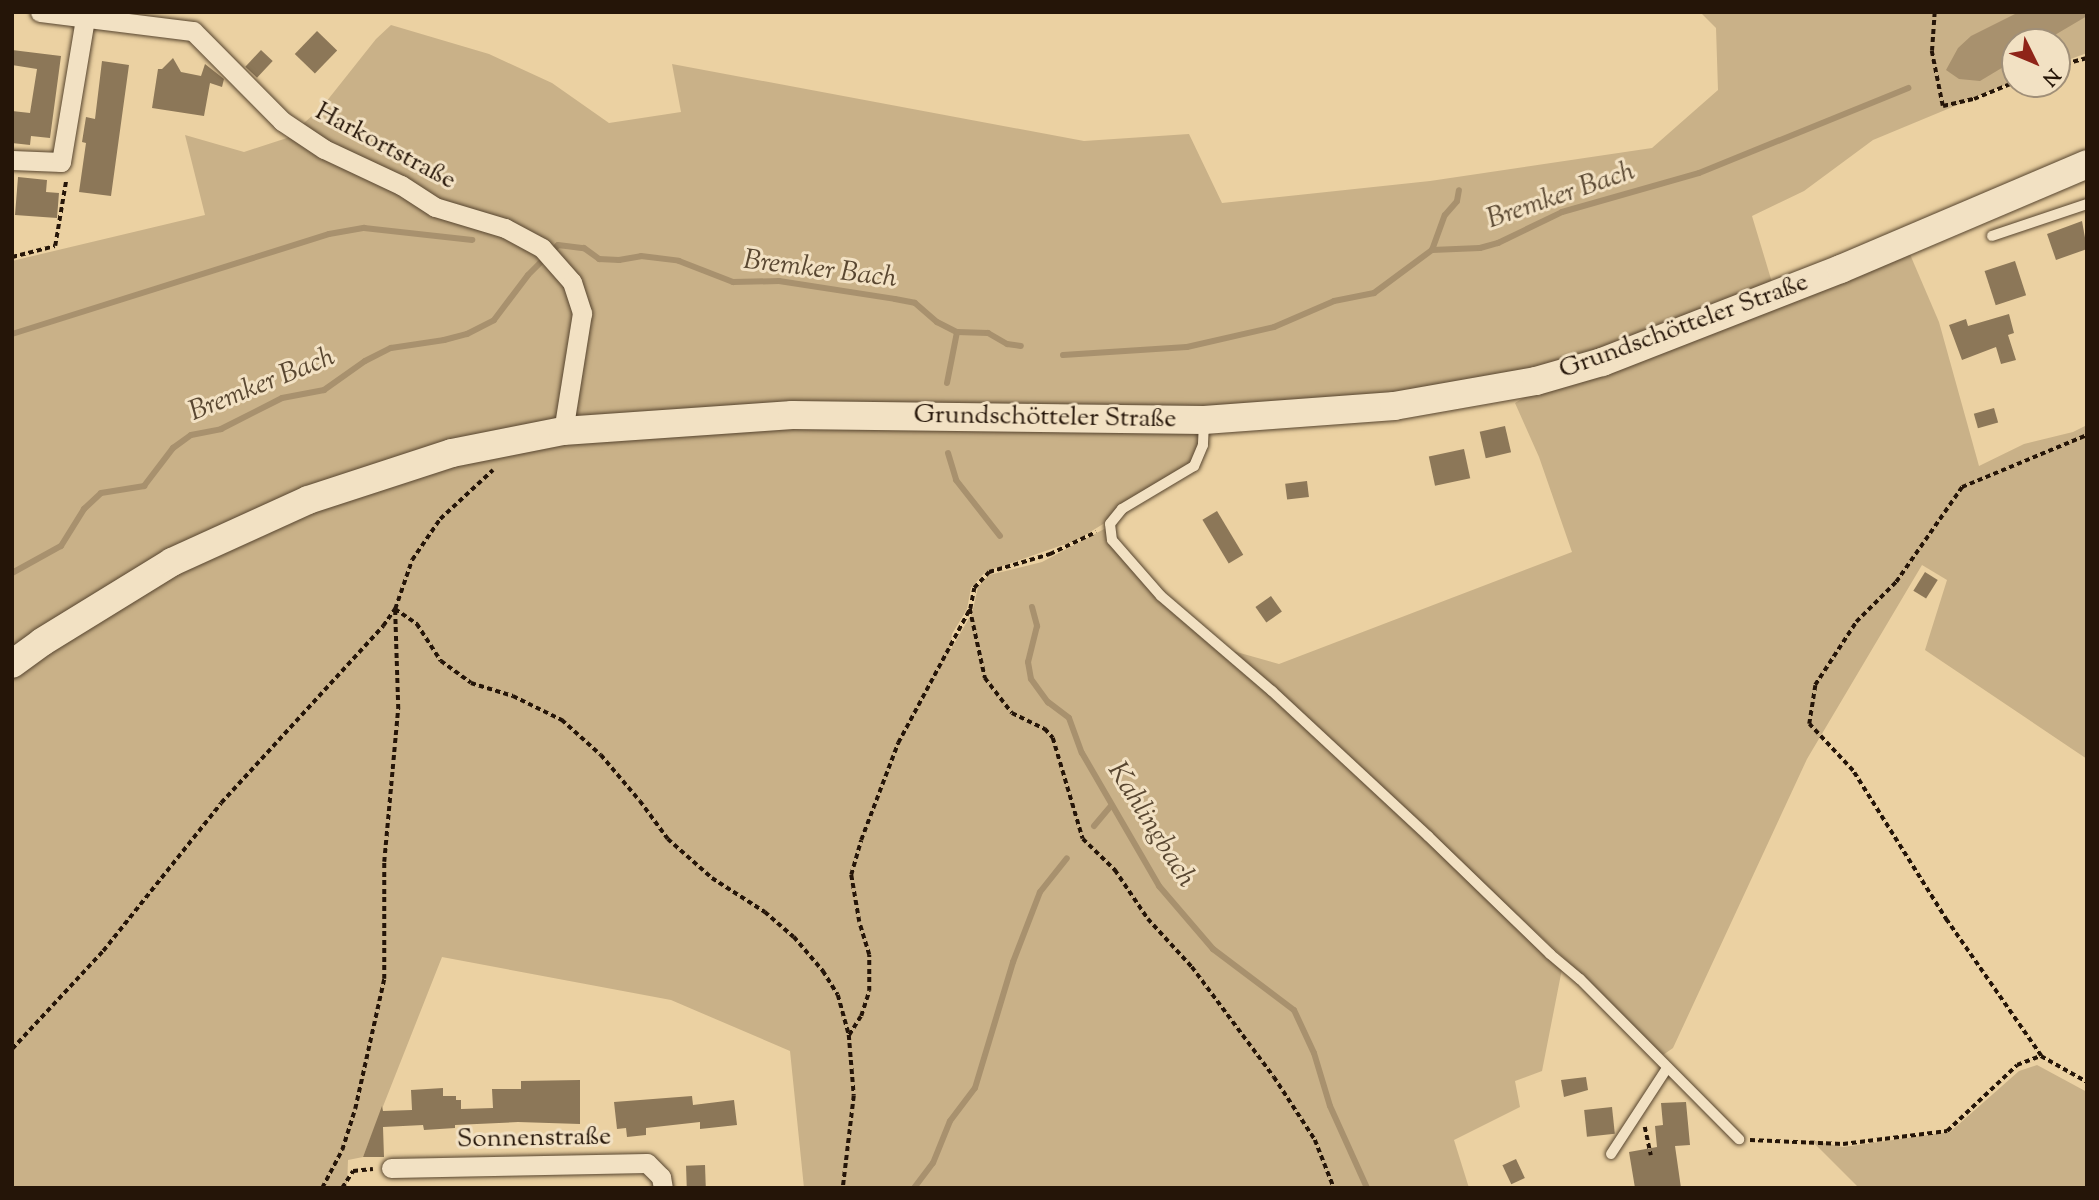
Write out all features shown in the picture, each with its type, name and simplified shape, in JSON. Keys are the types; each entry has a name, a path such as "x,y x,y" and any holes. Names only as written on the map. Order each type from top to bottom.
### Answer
{"main road":[{"name":"Grundschötteler Straße","path":"12,664 42,642 172,562 308,500 452,453 564,431 792,415 1204,420 1394,406 1536,380 1602,362 1841,269 2087,164"}],"street":[{"name":"Harkortstraße","path":"40,12 193,32 282,121 324,149 401,185 435,207 505,228 542,248 572,282 582,313 564,431"},
{"path":"12,160 61,162 85,16"},
{"name":"Sonnenstraße","path":"391,1168 647,1163 661,1177 663,1188"}],"lane":[{"path":"1992,236 2087,204"},
{"path":"1204,420 1203,444 1194,466 1122,509 1111,524 1112,540 1161,596 1272,691 1429,835 1550,954 1580,979 1739,1139"},
{"path":"1611,1154 1667,1069"}],"path":[{"path":"1935,12 1932,51 1943,106 1973,99 2001,88"},
{"path":"12,257 55,246 67,172 61,162"},
{"path":"2087,435 1962,487 1896,582 1849,633 1815,685 1809,724 1853,771 1947,921 2041,1056 2087,1082"},
{"path":"12,1049 103,951 221,803 383,626 395,609 412,560 440,519 503,462"},
{"path":"849,1035 861,1016 869,991 869,955 859,922 851,875 861,840 898,743 970,609 974,588 989,572 1050,554 1111,524"},
{"path":"395,609 417,624 441,661 471,683 513,696 562,720 601,755 668,839 712,878 765,912 794,937 823,971 838,995 849,1035 854,1096 843,1188"},
{"path":"322,1188 342,1150 355,1110 384,979 384,862 398,709 395,609"},
{"path":"970,609 985,678 1012,713 1045,729 1053,738 1083,839 1115,870 1148,919 1192,967 1274,1077 1315,1140 1334,1188"},
{"path":"1739,1139 1843,1144 1947,1131 2017,1065 2041,1056"},
{"path":"1641,1108 1651,1155"},
{"path":"342,1188 353,1171 391,1168"}],"shaded area":[{"path":"1700,12 2087,12 2087,53 2071,59 2071,28 2001,28 2001,87 1873,140 1804,191 1752,216 1774,289 1684,332 1394,406 792,424 1200,428 1200,445 1191,464 1108,521 1077,540 985,572 971,588 967,609 952,634 950,651 972,613 978,587 989,575 1042,562 1108,527 1136,571 1270,692 1562,969 1542,1071 1515,1081 1520,1107 1454,1140 1469,1188 804,1188 790,1051 671,1000 442,957 363,1157 348,1160 347,1188 12,1188 12,261 205,215 185,135 244,152 287,138 322,107 376,39 391,25 489,54 552,83 609,123 681,112 672,64 1084,141 1189,134 1222,203 1430,181 1652,148 1718,90 1716,28"},
{"path":"2019,12 2087,12 2087,16 2067,28 2001,28 2001,68 1980,81 1959,79 1946,70 1958,48 1971,36"},
{"path":"1909,252 1939,322 1979,466 2024,444 2073,432 2087,425 2087,759 1925,650 1947,580 1922,565 1807,759 1673,1048 1663,1055 1578,971 1233,651 1279,664 1572,552 1539,457 1515,403 1536,390"},
{"path":"2037,1065 2087,1092 2087,1188 1859,1188 1811,1140 1843,1147 1950,1132 2019,1071"}],"building":[{"path":"317,31 337,50 315,73 295,54"},
{"path":"12,50 61,56 50,138 31,136 30,145 12,143 12,111 30,113 37,69 12,65"},
{"path":"261,50 273,61 257,78 245,67"},
{"path":"173,58 181,72 201,76 205,64 224,79 222,87 210,83 204,116 152,108 158,69 162,69"},
{"path":"102,61 129,65 111,196 79,192 86,143 82,142 86,117 95,119"},
{"path":"18,177 47,180 46,192 59,193 57,218 15,215"},
{"path":"2082,221 2087,249 2056,260 2047,234"},
{"path":"2015,261 2026,295 1996,305 1985,271"},
{"path":"2009,314 2014,333 2008,335 2016,360 2001,364 1996,347 1962,360 1949,325 1966,319 1968,326"},
{"path":"1994,408 1998,422 1978,428 1974,414"},
{"path":"1505,426 1511,452 1486,458 1480,432"},
{"path":"1464,449 1470,478 1435,486 1429,456"},
{"path":"1307,481 1309,497 1287,500 1285,484"},
{"path":"1217,511 1243,555 1229,563 1202,520"},
{"path":"1925,572 1938,580 1926,599 1913,591"},
{"path":"1271,596 1282,612 1266,622 1255,607"},
{"path":"1586,1077 1588,1090 1564,1097 1561,1080"},
{"path":"580,1080 580,1124 518,1122 455,1125 455,1128 424,1130 423,1125 383,1127 384,1157 363,1157 382,1106 383,1111 412,1110 411,1090 443,1088 443,1096 456,1096 456,1100 461,1100 461,1109 493,1108 492,1089 521,1089 521,1081"},
{"path":"692,1096 693,1105 734,1100 737,1125 700,1129 700,1122 646,1128 646,1135 627,1137 626,1128 617,1129 614,1102"},
{"path":"1686,1102 1690,1145 1675,1146 1681,1188 1635,1188 1629,1152 1657,1147 1655,1126 1663,1125 1661,1103"},
{"path":"1612,1107 1615,1134 1587,1137 1584,1110"},
{"path":"1516,1159 1525,1178 1511,1184 1502,1165"},
{"path":"705,1165 706,1188 687,1188 686,1166"}],"waterway":[{"name":"Bremker Bach","path":"1063,355 1187,347 1274,327 1334,301 1374,293 1432,250 1480,248 1498,243 1562,212 1699,173 1908,88"},
{"path":"1432,250 1445,215 1457,201 1459,190"},
{"path":"12,334 329,234 364,228 472,240"},
{"name":"Bremker Bach","path":"12,573 61,546 84,509 101,493 144,486 173,448 191,435 221,429 282,398 324,390 365,361 391,348 467,334 494,320 528,275 558,245 584,248 599,259 619,260 641,256 679,261 733,282 779,281 915,303 937,322 957,332 988,333 1007,344 1021,346"},
{"path":"947,383 957,332"},
{"path":"948,453 956,480 1000,536"},
{"name":"Kahlingbach","path":"1032,607 1037,626 1028,662 1031,679 1048,702 1069,718 1082,753 1159,886 1213,949 1294,1010 1314,1053 1330,1106 1367,1188"},
{"path":"1094,826 1111,806"},
{"path":"914,1188 933,1163 950,1121 975,1088 1013,962 1040,892 1067,858"}]}
